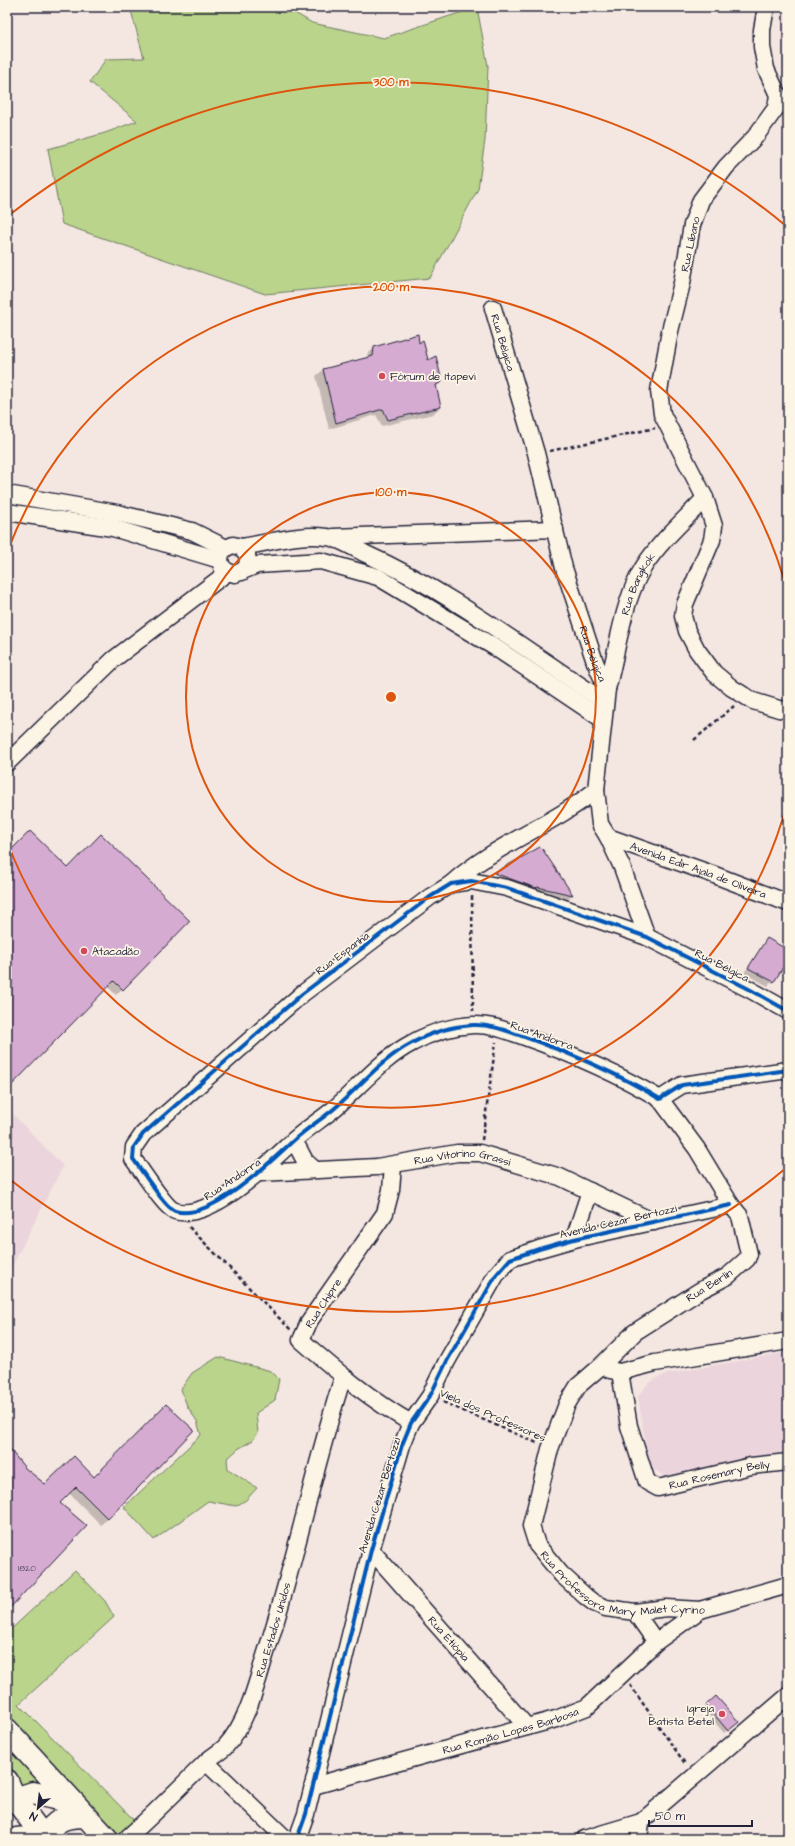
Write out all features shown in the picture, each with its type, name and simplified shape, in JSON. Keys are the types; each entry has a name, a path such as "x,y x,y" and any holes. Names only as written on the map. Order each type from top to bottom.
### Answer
{"main road":[{"path":"7,1730 107,1839"},
{"path":"10,1796 33,1793 79,1809"},
{"path":"10,1796 44,1839 50,1828 60,1820 72,1816 79,1809"}],"street":[{"name":"Rua Líbano","path":"766,7 762,30 762,47 766,69 783,98 766,122 726,167 701,200 692,225 682,283 670,331 659,391 662,414 705,498 714,526 712,540 685,604 683,616 687,631 697,650 714,673 753,701 779,709 788,710"},
{"name":"Rua Bélgica","path":"493,308 536,453 569,582 606,695"},
{"path":"7,494 117,513 185,530 231,560"},
{"name":"Rua Bangkok","path":"606,695 622,626 639,574 705,498"},
{"path":"7,512 113,528 231,560 257,565 321,560 378,577 496,648 602,719"},
{"path":"7,763 114,659 231,560 268,543 288,537 555,529"},
{"path":"328,537 398,569 606,695 602,719 596,790 600,824 608,837 631,892 646,937"},
{"path":"450,884 469,867 578,804 596,790"},
{"name":"Avenida Edir Ajala de Oliveira","path":"608,837 788,903"},
{"name":"Rua Espanha","path":"173,1211 155,1190 133,1159 134,1147 143,1134 302,994 430,897 450,884 471,881 507,888 646,937"},
{"name":"Rua Bélgica","path":"646,937 749,989 788,1012"},
{"name":"Rua Andorra","path":"173,1211 192,1213 210,1206 260,1173 294,1140 334,1108 386,1060 412,1043 436,1033 474,1025 498,1028 559,1049 638,1086 660,1099"},
{"path":"660,1099 682,1085 787,1067"},
{"name":"Rua Berlin","path":"600,1367 635,1332 701,1290 728,1276 747,1259 749,1254 740,1216 731,1205 697,1150 660,1099"},
{"path":"294,1140 304,1161 314,1169"},
{"name":"Rua Vitorino Grassi","path":"260,1173 314,1169 348,1170 393,1166 457,1153 480,1153 545,1172 590,1191 654,1222"},
{"name":"Rua Chipre","path":"393,1166 391,1190 385,1213 310,1320 301,1340 343,1377 377,1402 411,1423"},
{"path":"574,1239 590,1191"},
{"name":"Avenida Cézar Bertozzi","path":"298,1839 313,1786 371,1550 402,1445 411,1423 430,1396 447,1361 493,1281 510,1259 574,1239 731,1205"},
{"path":"600,1367 620,1372 655,1364 788,1340"},
{"name":"Rua Professora Mary Malet Cyrino","path":"600,1367 578,1386 567,1404 550,1449 531,1526 537,1545 562,1574 594,1603 606,1608 635,1612 666,1608 700,1610 788,1585"},
{"name":"Rua Rosemary Belly","path":"620,1372 629,1426 647,1482 658,1488 751,1466 788,1462"},
{"name":"Rua Estados Unidos","path":"126,1839 157,1811 206,1762 225,1747 240,1724 253,1694 275,1626 328,1423 343,1377"},
{"name":"Rua Etiópia","path":"371,1550 527,1727"},
{"name":"Rua Romão Lopes Barbosa","path":"313,1786 556,1719 587,1707 656,1642 700,1610"},
{"path":"635,1612 656,1642"},
{"path":"584,1839 642,1822 788,1696"},
{"path":"206,1762 286,1839"},
{"path":"639,1839 642,1822"},
{"path":"7,1839 21,1837 44,1839"}],"path":[{"path":"536,453 667,426"},
{"path":"694,740 731,708 743,695"},
{"path":"471,881 474,1025"},
{"path":"480,1153 498,1028"},
{"path":"173,1211 301,1340"},
{"path":"622,1674 694,1776"}],"shaded area":[{"path":"7,1108 63,1166 7,1276"},
{"path":"788,1352 788,1451 664,1476 649,1466 638,1396 648,1384 667,1374"}],"green space":[{"path":"130,7 285,7 312,23 384,38 477,7 488,66 485,140 478,189 430,278 265,294 62,224 48,149 105,133 137,121 90,82 106,59 144,58"},
{"path":"218,1357 271,1371 279,1379 275,1400 256,1413 258,1433 253,1440 238,1449 227,1459 228,1469 257,1488 246,1500 236,1506 208,1501 154,1540 124,1507 201,1435 197,1421 187,1406 181,1389 192,1373"},
{"path":"75,1570 105,1601 114,1617 19,1704 134,1820 118,1835 7,1720 7,1633"},
{"path":"7,1747 49,1793 22,1789 7,1759"}],"building":[{"name":"Fórum de Itapevi","path":"418,334 419,343 423,340 428,360 436,356 442,382 436,385 441,407 388,420 383,409 336,423 323,369 373,356 374,347"},
{"name":"Atacadão","path":"30,831 68,868 101,834 190,921 123,990 114,981 7,1090 7,854"},
{"path":"540,847 573,895 536,888 494,873"},
{"path":"767,938 788,950 788,959 774,982 748,968"},
{"path":"166,1404 194,1430 108,1519 76,1487 60,1503 87,1526 7,1611 7,1446 25,1468 45,1484 74,1456 94,1477"},
{"name":"Igreja Batista Betel","path":"716,1696 739,1722 728,1731 706,1705"}],"cycle path":[{"path":"788,1011 749,989 647,937 507,888 471,881 451,884 430,897 302,994 143,1134 134,1147 133,1159 159,1196 175,1211 189,1212 205,1208 238,1188 254,1176 298,1137 335,1108 391,1056 419,1039 450,1028 479,1025 510,1032 610,1072 660,1099 682,1085 788,1070"},
{"name":"Viela dos Professores","path":"297,1839 306,1814 371,1550 402,1445 411,1423 430,1396 447,1361 496,1275 510,1259 539,1249 574,1239 731,1205"}],"place":[{"name":"Fórum de Itapevi","path":"382,376"},
{"name":"Atacadão","path":"84,951"},
{"name":"Igreja Batista Betel","path":"722,1714"}]}
